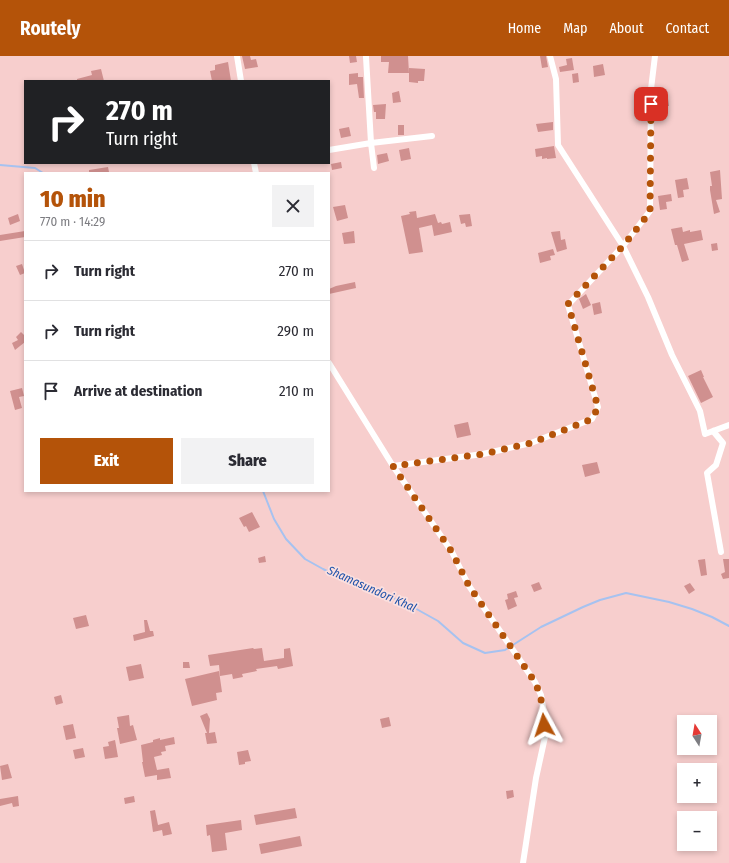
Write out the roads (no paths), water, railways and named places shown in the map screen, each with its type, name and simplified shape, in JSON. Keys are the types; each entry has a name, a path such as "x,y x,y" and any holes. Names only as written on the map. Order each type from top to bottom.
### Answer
{"street":[{"path":"237,56 241,80"},
{"path":"550,56 556,79 558,145 623,246 648,298 672,355 700,411 706,434 729,425"},
{"path":"393,466 483,454 531,443 592,419 598,407 568,304 623,246 650,212 652,90 655,56"},
{"path":"366,57 374,168"},
{"path":"330,150 371,143 432,136"},
{"path":"330,365 393,466 452,552 469,586 535,682 541,694 544,713 545,737 536,778 523,863"},
{"path":"713,431 723,443 716,465 706,473 721,552"}],"waterway":[{"name":"Shamasundori Khal","path":"0,165 35,168 41,172"},
{"name":"Shamasundori Khal","path":"263,492 274,519 286,539 305,559 357,586 402,601 438,621 463,643 485,653 505,650 541,627 583,607 600,600 626,593 669,602 692,609 729,626"}]}
